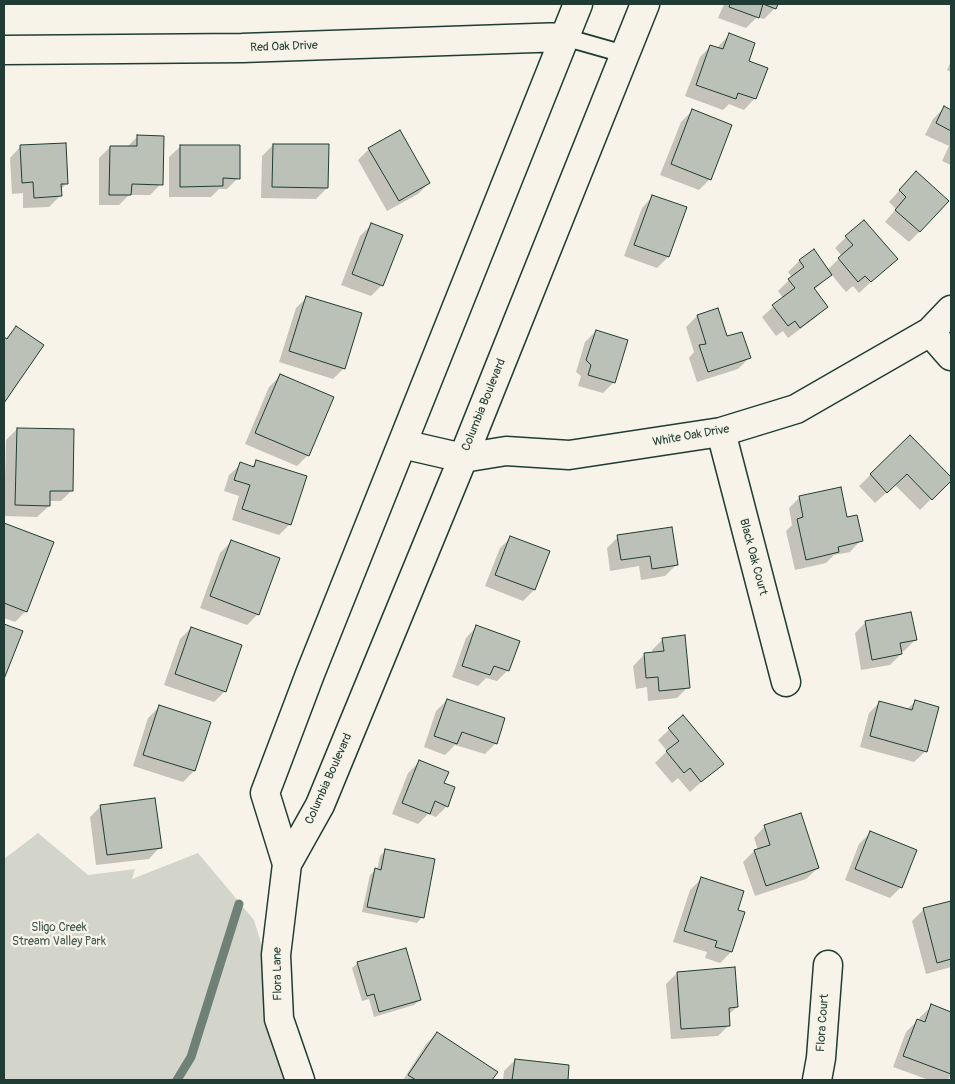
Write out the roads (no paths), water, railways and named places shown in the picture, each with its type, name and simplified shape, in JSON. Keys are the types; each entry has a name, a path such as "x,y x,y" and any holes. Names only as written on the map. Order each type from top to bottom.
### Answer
{"street":[{"path":"287,864 265,793 314,664 578,4"},
{"name":"Columbia Boulevard","path":"287,864 320,805 463,458 645,4"},
{"name":"Red Oak Drive","path":"4,50 242,48 564,37"},
{"name":"White Oak Drive","path":"402,444 463,458 506,451 569,455 721,432 796,409 930,332 951,310"},
{"path":"930,332 951,356"},
{"name":"Black Oak Court","path":"721,432 786,682"},
{"name":"Flora Lane","path":"287,864 276,955 279,1019 300,1080"},
{"name":"Flora Court","path":"817,1080 821,1058 828,965"}],"lane":[{"path":"564,37 624,54"}],"waterway":[{"path":"177,1080 191,1057 239,904"}],"park label":[{"name":"Sligo Creek Stream Valley Park","path":"59,935"}]}
